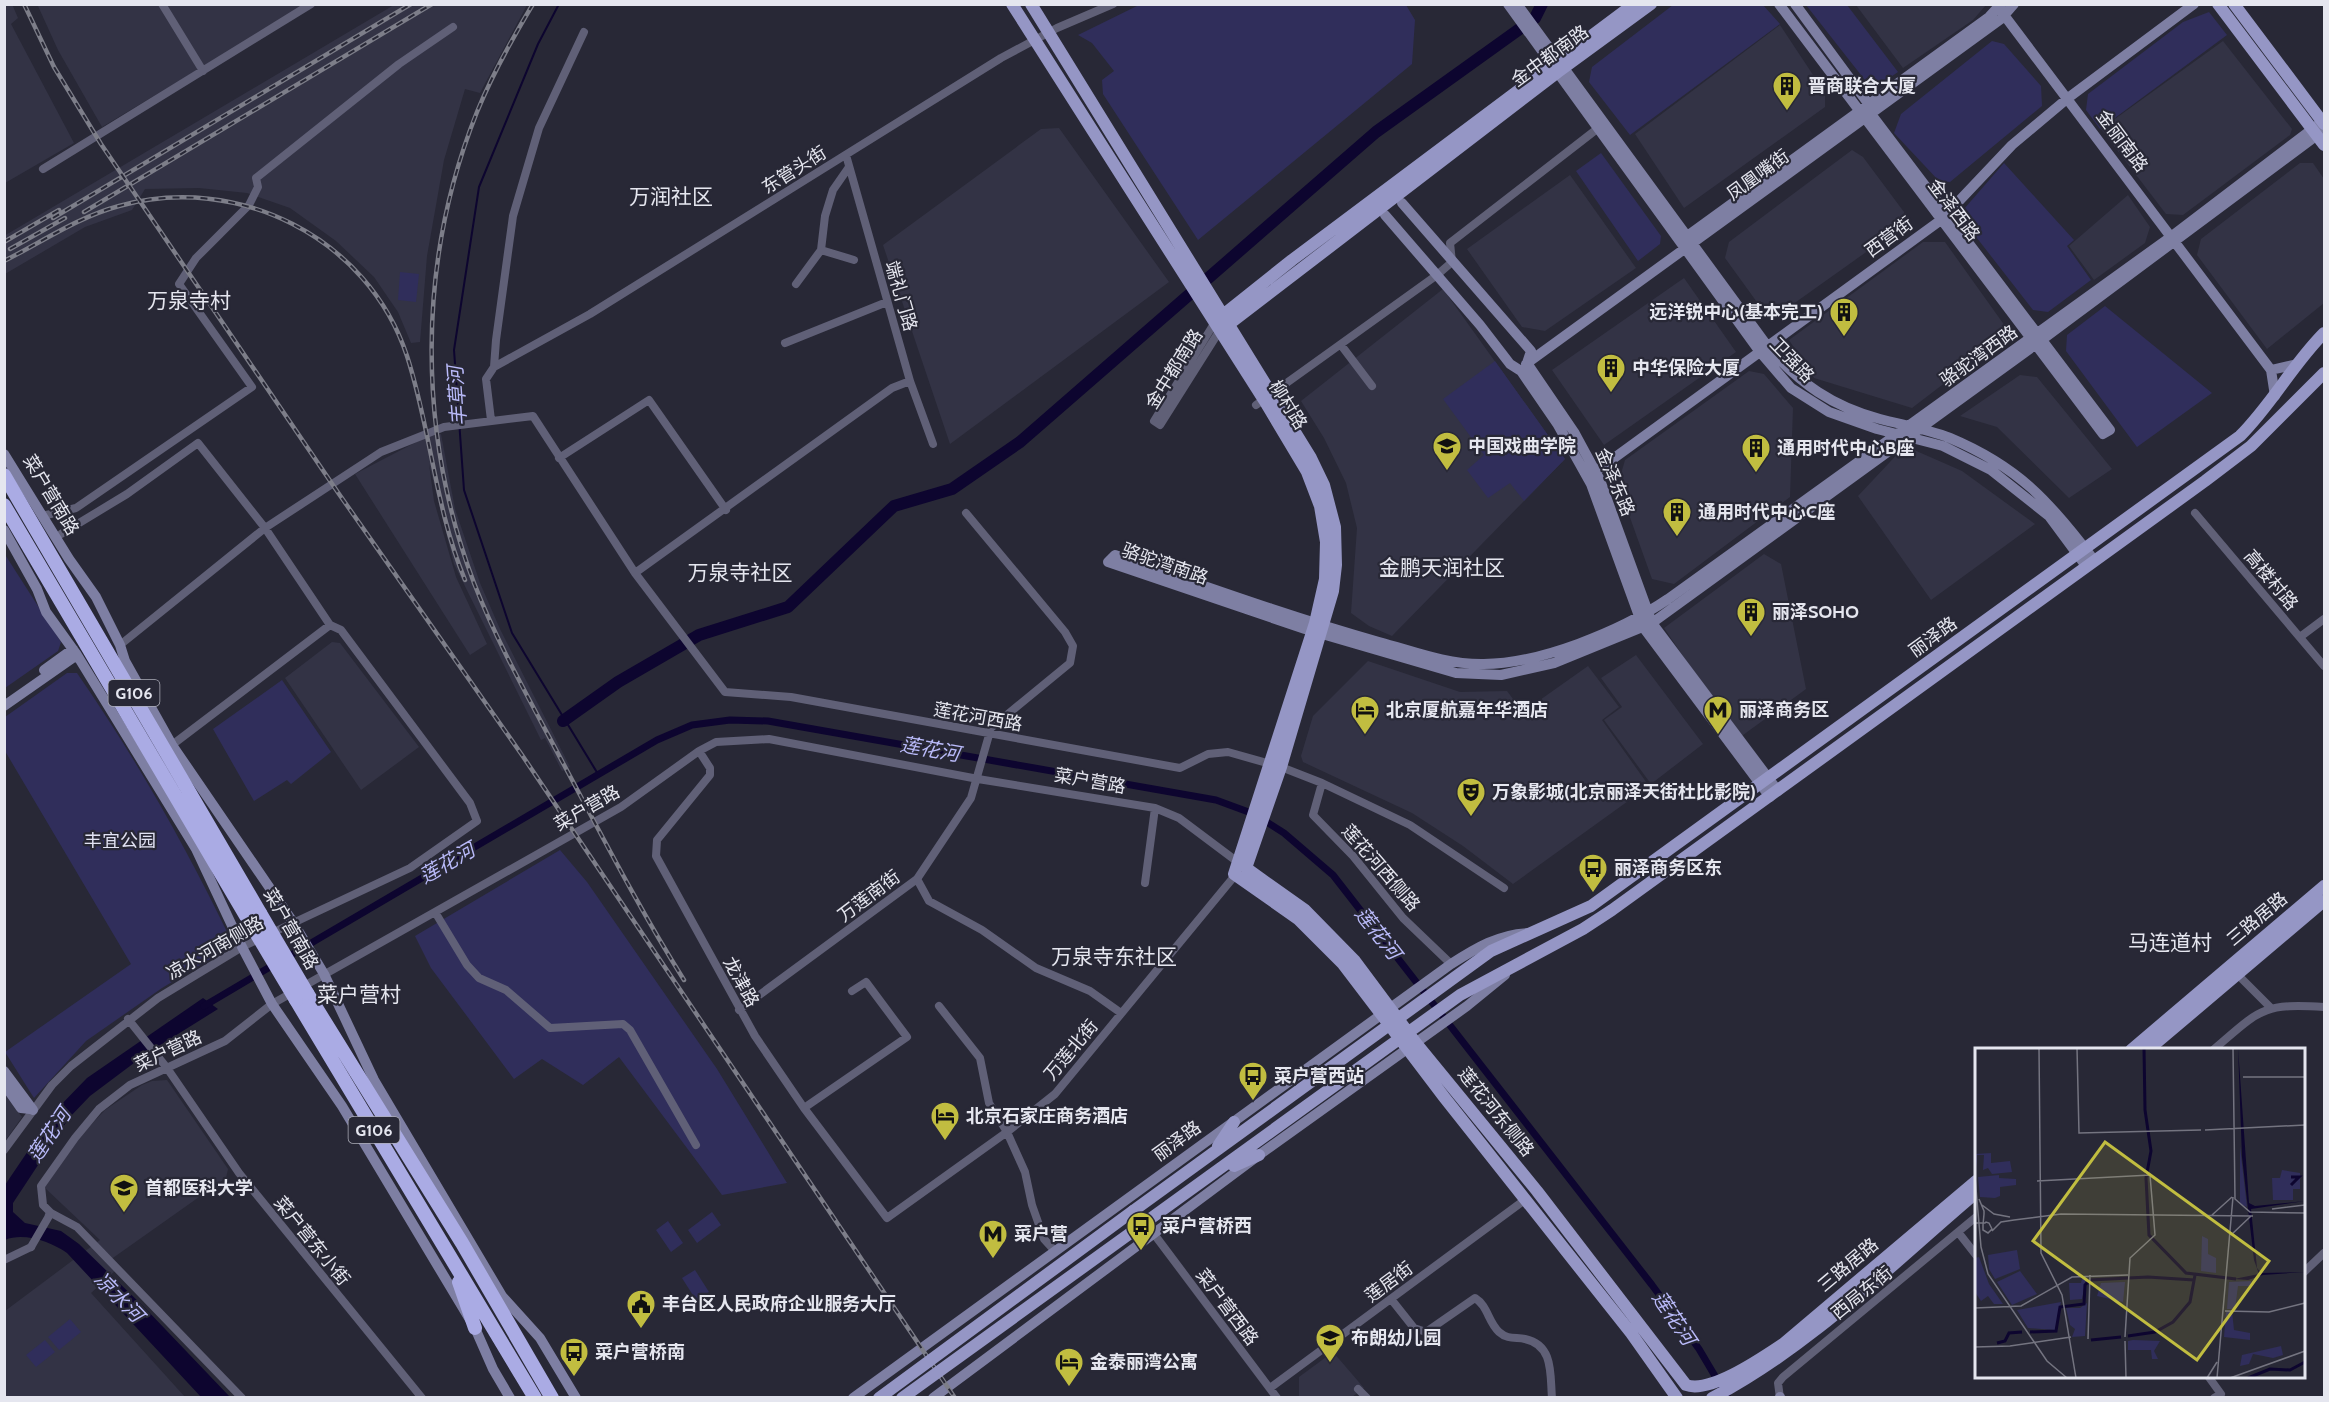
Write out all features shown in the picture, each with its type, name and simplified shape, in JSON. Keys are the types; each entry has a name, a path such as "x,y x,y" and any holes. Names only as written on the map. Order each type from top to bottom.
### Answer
{"highway":[{"name":"菜户营南路","path":"4,475 131,688 255,917"},
{"name":"菜户营南路","path":"4,505 255,917 452,1260 525,1380"},
{"path":"125,661 131,688"},
{"name":"菜户营南路","path":"302,997 462,1243 551,1395"},
{"path":"462,1243 502,1296"},
{"path":"452,1260 474,1328"},
{"path":"525,1380 530,1398"},
{"name":"G106","path":"525,1380 536,1398"}],"main road":[{"name":"柳村路","path":"1012,4 1222,322 1264,400 1307,472 1324,521 1325,579 1318,629 1254,829 1239,868"},
{"name":"柳村路","path":"1031,4 1190,272"},
{"name":"金中都南路","path":"1222,322 1558,66 1634,4"},
{"name":"金中都南路","path":"1558,66 1651,4"},
{"path":"2218,4 2321,129"},
{"path":"2234,4 2321,129"},
{"name":"丽泽路","path":"879,1398 1212,1154 1444,976 1491,951 1591,906 2240,436 2275,396 2297,364 2325,333"},
{"name":"丽泽路","path":"902,1398 1460,995 1602,916 1774,794 2250,446 2325,373"},
{"name":"莲花河东侧路","path":"1239,868 1319,937 1394,1013 1526,1199 1631,1333 1678,1398"},
{"name":"三路居路","path":"2133,1048 2325,886"},
{"name":"三路居路","path":"2150,1048 2325,901"},
{"name":"莲花河东侧路","path":"1416,1043 1537,1191 1686,1385"},
{"path":"1212,1154 1234,1122"},
{"path":"1213,1174 1259,1155"},
{"name":"三路居路","path":"1741,1376 1795,1334 1975,1183"},
{"name":"三路居路","path":"1741,1376 1793,1348 1975,1195"},
{"path":"1686,1385 1704,1387 1741,1376"},
{"path":"1712,1398 1741,1376"}],"street":[{"path":"162,4 202,71"},
{"path":"43,169 311,4"},
{"name":"东管头街","path":"494,368 590,315 1001,58 1048,33 1113,4"},
{"name":"金泽西路","path":"1779,4 1866,113 2107,432"},
{"name":"金泽西路","path":"1795,4 1866,113"},
{"name":"凤凰嘴街","path":"1510,364 1686,242 2014,4"},
{"name":"西营街","path":"1592,475 1944,217 2000,156 2066,100 2194,4"},
{"path":"1512,6 1558,66"},
{"name":"金丽南路","path":"2000,12 2205,287 2216,297 2271,370 2275,396"},
{"path":"42,516 76,508 252,387 179,284 196,258 249,205 258,187 256,178 399,64 453,27"},
{"path":"120,645 265,528 381,452 444,427 491,420 486,379 494,368 513,216 539,128 584,32"},
{"name":"卫强路","path":"1558,66 1597,129 1686,242"},
{"name":"卫强路","path":"1558,66 1764,349 1797,379 1831,401 1910,431 1966,446 2020,478 2057,510 2090,563"},
{"path":"1452,262 1450,243 1597,129"},
{"name":"骆驼湾西路","path":"1645,620 1910,431 2321,129"},
{"name":"端礼门路","path":"846,155 910,381 933,444"},
{"path":"796,284 821,250 825,216 833,190 849,167"},
{"path":"1402,203 1531,351 1524,367"},
{"name":"金泽东路","path":"1385,215 1510,364 1524,367 1558,425 1592,475 1645,620 1774,794"},
{"name":"凤凰嘴街","path":"1524,367 1686,242"},
{"path":"821,250 854,260"},
{"path":"1264,400 1452,262"},
{"path":"784,343 887,302"},
{"name":"金中都南路","path":"1222,322 1160,425 1154,421 1222,322"},
{"path":"1341,345 1372,386"},
{"path":"2271,370 2297,364"},
{"path":"635,573 726,510 892,388 910,381"},
{"path":"559,458 650,400 726,510"},
{"name":"莲花河西路","path":"491,420 533,416 635,573 725,693 791,698 1180,768 1195,759 1221,752 1275,765 1322,783 1410,825 1504,888"},
{"path":"172,745 330,625 265,528 189,431"},
{"path":"61,534 127,494 198,443"},
{"name":"菜户营南路","path":"4,454 96,597 120,645 125,661 172,745 293,922 324,974 374,1080 502,1296 540,1338 576,1398"},
{"path":"966,513 1065,632 1073,646 1070,663 1063,672 999,721 987,735"},
{"name":"高楼村路","path":"2195,513 2325,666"},
{"path":"4,530 37,588 46,612 75,652 196,849 242,947 272,1004 342,1106 474,1328 493,1369 510,1398"},
{"name":"骆驼湾南路","path":"1318,629 1114,555 1108,562 1318,629 1456,673 1501,675 1554,663 1645,620"},
{"path":"2300,637 2325,619"},
{"name":"凉水河南侧路","path":"4,1150 31,1110 71,1066 128,1019 158,998 242,947 410,868 477,821 470,803 341,630 330,625"},
{"path":"4,697 75,652"},
{"path":"4,706 75,652"},
{"name":"万莲南街","path":"739,1010 917,879 971,798 979,775 987,735"},
{"name":"菜户营路","path":"50,1215 43,1205 41,1186 99,1109 130,1085 225,1041 272,1004 621,807 699,751 716,742 769,739 1155,808 1179,818 1239,868"},
{"name":"龙津路","path":"699,751 710,768 710,775 657,840 656,856 739,1010 804,1108 887,1218"},
{"name":"莲花河西侧路","path":"1322,783 1313,814 1353,856 1403,918 1451,964"},
{"path":"1145,883 1155,808"},
{"name":"万莲北街","path":"887,1218 1007,1132 1055,1094 1239,868"},
{"path":"917,879 929,901 972,923 1036,968 1090,991 1121,1013"},
{"path":"435,912 467,965 479,978 506,990 550,1028 623,1024 630,1030 696,1145"},
{"name":"丽泽路","path":"1444,976 1451,964 1497,938 1512,933 1530,933"},
{"name":"丽泽路","path":"933,1398 1259,1155 1467,1006 1521,961"},
{"path":"2237,974 2270,1007"},
{"path":"804,1108 907,1037 866,982 852,991"},
{"path":"939,1006 980,1058 989,1103 1007,1132 1025,1172 1032,1205 1044,1239 1081,1287"},
{"path":"2215,1048 2256,1014 2270,1007 2325,1007"},
{"name":"丽泽路","path":"853,1398 1054,1250 1234,1122 1394,1013"},
{"name":"菜户营东小街","path":"128,1019 167,1068 238,1173 422,1398"},
{"path":"4,1071 31,1110"},
{"path":"4,1084 21,1108 31,1110"},
{"name":"莲居街","path":"1270,1388 1526,1199"},
{"path":"4,1260 32,1247 50,1215 77,1227 242,1398"},
{"name":"西局东街","path":"1780,1398 1778,1385 1781,1378 1975,1219"},
{"path":"1958,1232 1975,1253"},
{"name":"菜户营西路","path":"1154,1234 1277,1398"},
{"path":"2305,1271 2325,1253"},
{"path":"1391,1299 1414,1328 1426,1332 1475,1298 1482,1303 1500,1332 1512,1339 1530,1341 1545,1352 1550,1360 1552,1398"},
{"path":"2208,1378 2217,1396"},
{"path":"1678,1398 1686,1385"},
{"path":"1358,1389 1367,1398"}],"shaded area":[{"path":"12,4 18,18 11,24 74,143 5,183 4,5"},
{"path":"41,4 306,5 102,127 58,50 38,6"},
{"path":"394,5 527,5 480,93 465,89 444,160 427,256 420,342 411,343 398,312 374,277 336,241 290,208 247,193 199,188 145,189 132,210 85,227 5,274 4,236"},
{"path":"1856,5 1986,5 1973,20 1903,68"},
{"path":"1780,25 1825,93 1825,107 1684,208 1635,134"},
{"path":"2223,41 2292,129 2290,135 2183,215 2166,214 2101,129"},
{"path":"1059,128 1169,282 950,444 883,245 1041,129"},
{"path":"1852,150 1863,157 1904,212 1907,223 1782,312 1767,316 1725,258 1729,242"},
{"path":"2300,163 2313,163 2324,179 2324,303 2267,349 2197,255 2201,239"},
{"path":"1570,175 1636,268 1545,331 1522,327 1467,249"},
{"path":"2128,195 2150,227 2145,243 2094,280 2069,246"},
{"path":"1923,242 1945,242 2010,333 1912,408 1814,378 1789,340"},
{"path":"1684,278 1736,352 1604,445 1552,370"},
{"name":"中国戏曲学院","path":"1443,289 1565,459 1392,636 1369,626 1351,613 1357,528 1346,483 1324,438 1301,401"},
{"path":"1749,371 1764,374 1793,408 1790,497 1674,584 1652,579 1618,484 1625,460"},
{"path":"2020,375 2037,377 2112,469 2069,498 1997,427 1960,416"},
{"path":"441,434 455,509 480,583 500,629 570,767 562,771 545,738 541,740 454,564 429,464 434,501 456,577 487,644 470,655 355,474 424,438"},
{"path":"1905,446 1962,471 2035,524 1931,600 1858,496"},
{"name":"丽泽SOHO","path":"1764,554 1781,564 1806,689 1739,738 1664,628"},
{"path":"332,642 340,643 419,747 361,790 285,678"},
{"path":"1636,655 1703,744 1651,784 1604,720 1622,707 1601,678"},
{"path":"1368,661 1460,692 1507,691 1523,712 1588,666 1619,707 1602,720 1649,786 1513,884 1463,846 1412,813 1303,762 1301,756 1313,716"},
{"name":"首都医科大学","path":"167,1080 228,1169 226,1178 110,1260 116,1270 91,1293 185,1397 5,1398 5,1311 100,1240 44,1187 85,1131 105,1110 142,1085 152,1081"},
{"path":"4,1093 22,1117 5,1141 4,1141"},
{"name":"布朗幼儿园","path":"1333,1352 1364,1388 1352,1397 1299,1398 1299,1377"}],"green space":[{"path":"1141,4 1406,5 1415,20 1412,64 1198,240 1103,94 1102,80 1114,71 1092,43 1078,35"},
{"path":"1673,5 1763,5 1780,24 1630,135 1589,82 1592,67"},
{"path":"1806,5 1847,5 1898,72 1879,85 1868,84"},
{"path":"2209,12 2227,35 2100,129 2086,110 2088,94 2183,22"},
{"path":"1992,41 2004,44 2041,86 2042,106 1950,182 1939,181 1894,133 1901,114"},
{"path":"1601,153 1661,236 1660,244 1638,261 1576,171"},
{"path":"2004,163 2074,240 2067,246 2091,280 2048,312 2033,310 1966,224 1964,209"},
{"path":"400,272 419,274 416,302 398,300"},
{"path":"2105,306 2212,393 2137,447 2066,351 2067,335"},
{"path":"1495,361 1565,459 1524,501 1510,483 1488,498 1467,470 1484,455 1443,399"},
{"path":"4,553 61,642 58,651 5,688"},
{"name":"丰宜公园","path":"67,673 77,673 140,770 178,837 231,940 225,950 162,988 86,1041 34,1098 5,1052 131,964 5,751 5,717"},
{"path":"282,680 331,752 291,784 287,780 254,801 213,729"},
{"path":"560,850 587,882 717,1069 787,1183 722,1195 619,1057 583,1085 542,1059 514,1079 431,968 415,936"},
{"path":"712,1212 721,1225 697,1243 688,1230"},
{"path":"668,1221 683,1243 671,1252 656,1230"},
{"path":"695,1270 709,1292 696,1300 682,1278"},
{"path":"70,1319 81,1332 59,1350 48,1337"},
{"path":"45,1340 55,1352 36,1367 26,1355"}],"water":[{"name":"凉水河","path":"203,998 218,1009 146,1054 90,1096 69,1118 13,1203 13,1212 25,1223 61,1231 79,1244 145,1308 230,1397 201,1397 67,1253 37,1239 20,1237 5,1240 5,1185 55,1111 87,1078"}],"waterway":[{"name":"丰草河","path":"559,4 538,44 479,187 454,350 464,490 512,633 598,774"},
{"path":"563,721 618,682 699,635 788,607 894,506 952,489 1020,442 1376,132 1535,18 1542,4"},
{"name":"莲花河","path":"284,959 657,740 692,725 730,720 768,721 1216,800 1254,814 1284,833 1333,875 1652,1285 1699,1349 1728,1398"},
{"name":"莲花河","path":"204,1006 275,964"}],"railway":[{"path":"24,4 54,67 101,144 339,494 522,755 955,1398"},
{"path":"53,218 411,4"},
{"path":"84,212 432,4"},
{"path":"533,4 503,57 477,112 457,169 443,228 435,287 432,347 434,407 442,467 455,526 474,583 494,629 622,873 684,980"},
{"path":"4,261 75,223 104,211 164,198 208,199 252,208 293,224 330,248 362,278 388,314 407,356 447,525 465,580"},
{"path":"4,242 59,210"},
{"path":"10,249 65,218"}],"place":[{"name":"晋商联合大厦","path":"1787,112"},
{"name":"远洋锐中心(基本完工)","path":"1844,338"},
{"name":"中华保险大厦","path":"1611,394"},
{"name":"中国戏曲学院","path":"1447,472"},
{"name":"通用时代中心B座","path":"1756,474"},
{"name":"通用时代中心C座","path":"1677,538"},
{"name":"丽泽SOHO","path":"1751,638"},
{"name":"北京厦航嘉年华酒店","path":"1365,736"},
{"name":"丽泽商务区","path":"1718,736"},
{"name":"万象影城(北京丽泽天街杜比影院)","path":"1471,818"},
{"name":"丽泽商务区东","path":"1593,894"},
{"name":"菜户营西站","path":"1253,1102"},
{"name":"北京石家庄商务酒店","path":"945,1142"},
{"name":"首都医科大学","path":"124,1214"},
{"name":"菜户营桥西","path":"1141,1252"},
{"name":"菜户营","path":"993,1260"},
{"name":"丰台区人民政府企业服务大厅","path":"641,1330"},
{"name":"布朗幼儿园","path":"1330,1364"},
{"name":"菜户营桥南","path":"574,1378"},
{"name":"金泰丽湾公寓","path":"1069,1388"}],"district":[{"name":"万润社区","path":"671,196"},
{"name":"万泉寺村","path":"189,300"},
{"name":"金鹏天润社区","path":"1442,567"},
{"name":"万泉寺社区","path":"740,572"},
{"name":"马连道村","path":"2170,942"},
{"name":"万泉寺东社区","path":"1114,956"},
{"name":"菜户营村","path":"359,994"}]}
